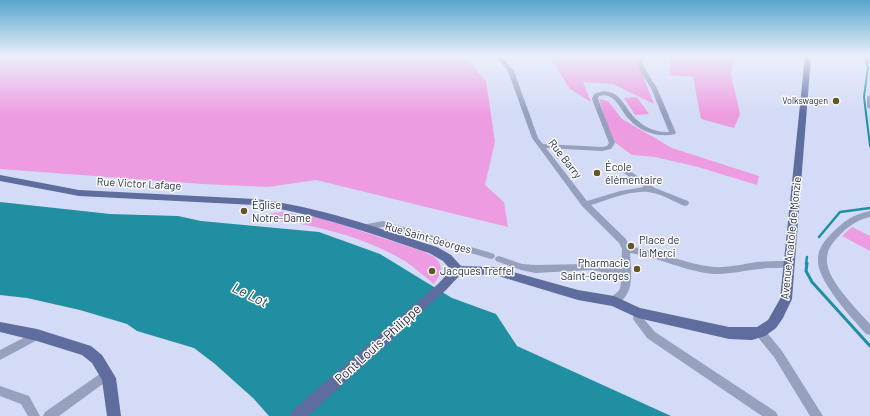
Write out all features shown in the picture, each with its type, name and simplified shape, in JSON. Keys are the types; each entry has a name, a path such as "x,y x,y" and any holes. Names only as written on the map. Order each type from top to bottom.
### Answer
{"main road":[{"name":"Avenue Anatole de Monzie","path":"760,332 772,324 780,314 786,300 788,264 806,75"},
{"name":"Rue Victor Lafage","path":"0,178 79,193 247,201 279,205"},
{"name":"Rue Saint-Georges","path":"279,205 313,211 434,250 447,258 458,270"},
{"name":"Pont Louis-Philippe","path":"297,416 442,287 458,270"},
{"path":"458,270 495,271 578,296 614,301 638,313 729,333 752,334 760,332"},
{"path":"0,327 37,335 86,350 98,359 107,374 113,396 114,416"}],"street":[{"name":"Rue Barry","path":"513,75 530,127 541,146 585,204 623,241 626,249"},
{"path":"541,146 602,149 609,148 612,143 595,99 596,95 600,94 611,94 619,99 631,118 648,130 668,134 673,133 654,88 646,75"},
{"path":"870,97 870,107"},
{"path":"621,167 652,190 685,203"},
{"path":"585,204 633,191 652,190"},
{"path":"870,214 850,220 840,229 826,245 822,261 832,284 870,331"},
{"name":"Rue Saint-Georges","path":"367,229 370,226 383,224 535,269 592,267 627,274"},
{"path":"614,301 622,295 626,287 626,249 712,270 740,270 760,265 788,264"},
{"path":"638,313 638,320 651,335 772,416"},
{"path":"760,332 778,354 817,416"},
{"path":"0,355 37,335"},
{"path":"49,416 107,374"},
{"path":"0,391 25,400 34,416"}],"shaded area":[{"path":"0,75 481,75 486,81 495,142 485,185 504,202 508,227 316,180 268,187 202,184 0,169"},
{"path":"561,75 643,75 654,104 613,84 583,82 591,102 570,89"},
{"path":"675,75 731,75 740,114 734,128 701,119 693,77"},
{"path":"637,97 649,114 635,115 624,98"},
{"path":"599,99 608,101 622,119 672,148 759,176 757,185 698,167 655,157 632,155 613,141"},
{"path":"282,212 321,218 422,251 439,262 441,273 434,284 405,261 371,244 317,227 262,219 268,214"},
{"path":"852,227 870,236 870,251 842,236"}],"water":[{"name":"Le Lot","path":"0,202 110,214 178,216 201,221 319,232 380,254 452,298 496,314 517,346 671,416 269,416 254,399 215,364 194,348 137,331 127,324 80,310 27,298 0,295"}],"waterway":[{"path":"867,75 864,97 870,146"},
{"path":"819,237 840,212 870,208"},
{"path":"806,264 807,257"},
{"path":"807,263 806,271 812,282 870,346"}],"place":[{"name":"Volkswagen","path":"836,101"},
{"name":"École élémentaire","path":"597,173"},
{"name":"Église Notre-Dame","path":"244,211"},
{"name":"Place de la Merci","path":"631,246"},
{"name":"Pharmacie Saint-Georges","path":"637,269"},
{"name":"Jacques Treffel","path":"432,271"}]}
